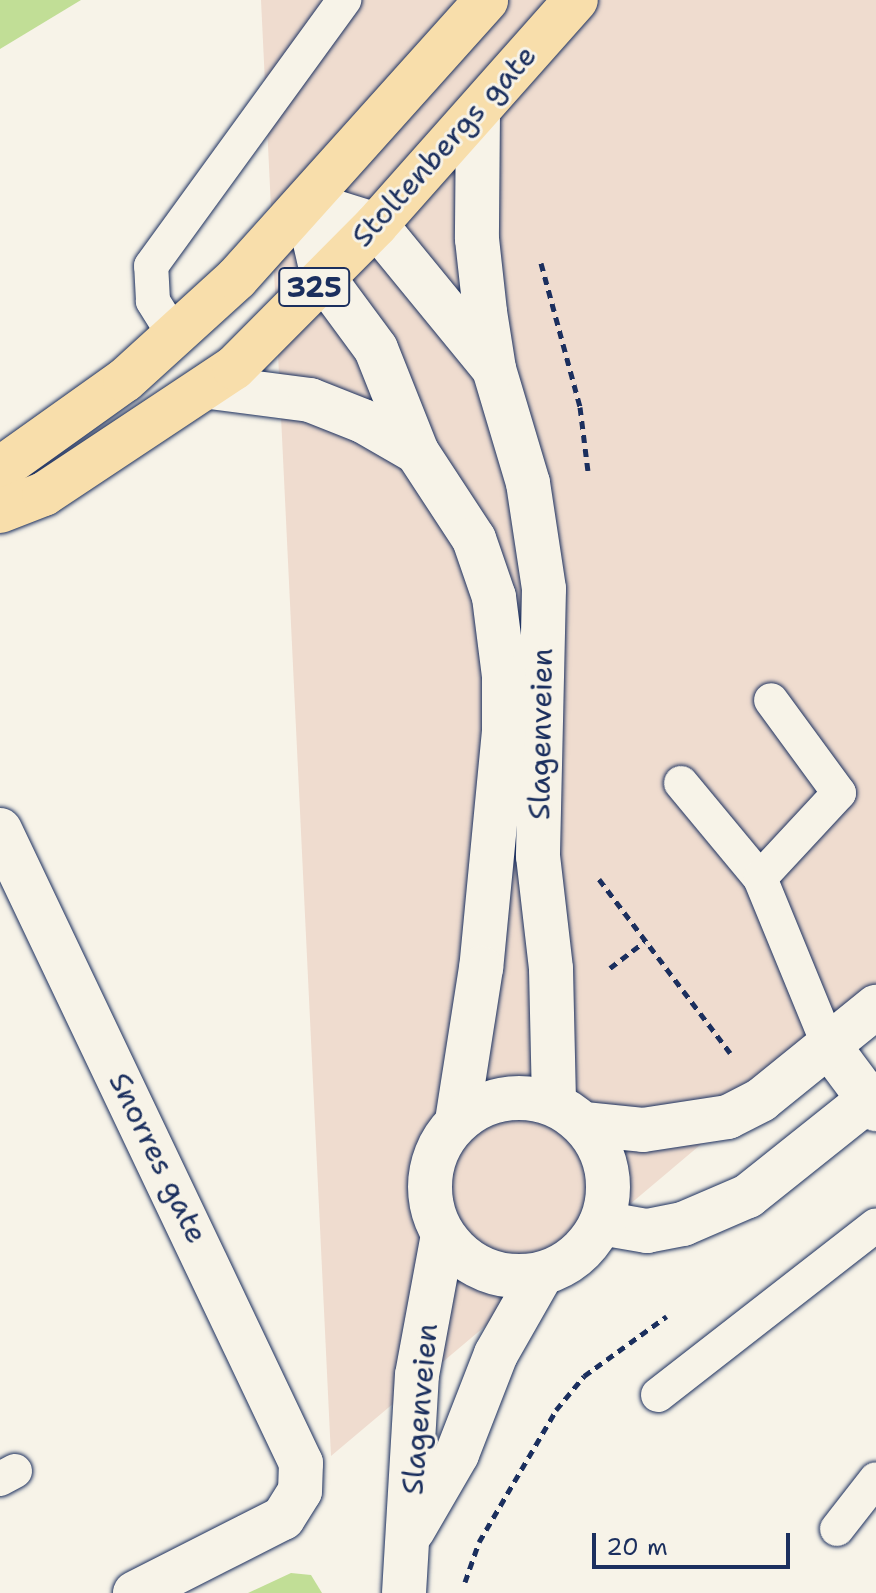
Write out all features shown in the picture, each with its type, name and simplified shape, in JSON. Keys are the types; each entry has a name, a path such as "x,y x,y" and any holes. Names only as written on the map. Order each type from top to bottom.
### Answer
{"main road":[{"name":"325","path":"0,469 125,380 174,335 306,203 486,0"},
{"name":"Stoltenbergs gate","path":"0,511 44,494 210,387 376,225 576,0"},
{"name":"Slagenveien","path":"306,203 323,277 376,349 417,452 474,539 494,597 504,676 504,731 481,968 457,1121 438,1147 430,1176 431,1207 443,1235 469,1262 503,1276 541,1275 577,1256 601,1223 609,1189 603,1154 569,1114 551,969 538,856 544,589 528,483 494,369 477,239 478,112"},
{"path":"306,203 376,225"},
{"name":"Slagenveien","path":"376,225 494,369"},
{"name":"Slagenveien","path":"210,387 310,400 363,421 417,452"},
{"name":"Snorres gate","path":"0,830 297,1447 300,1491 283,1518 135,1593"},
{"path":"457,1121 503,1099 643,1130 728,1117 761,1100 876,1007"},
{"path":"601,1223 647,1231 683,1224 748,1196 874,1101 829,1046"},
{"name":"Slagenveien","path":"404,1593 410,1535 417,1375 443,1235"},
{"name":"Slagenveien","path":"410,1535 457,1454 496,1354 541,1275"}],"lane":[{"path":"174,335 153,301 151,266 344,0"},
{"path":"760,878 839,793 771,700"},
{"path":"681,783 760,878 829,1046"},
{"path":"658,1395 876,1225"},
{"path":"837,1529 876,1479"}],"path":[{"path":"537,249 580,407 589,481"},
{"path":"594,871 644,942 740,1064"},
{"path":"595,969 609,969 644,942"}],"shaded area":[{"path":"261,0 876,0 876,997 331,1456"}],"green space":[{"path":"0,0 81,0 0,49"},
{"path":"291,1573 311,1575 322,1593 248,1593"}]}
